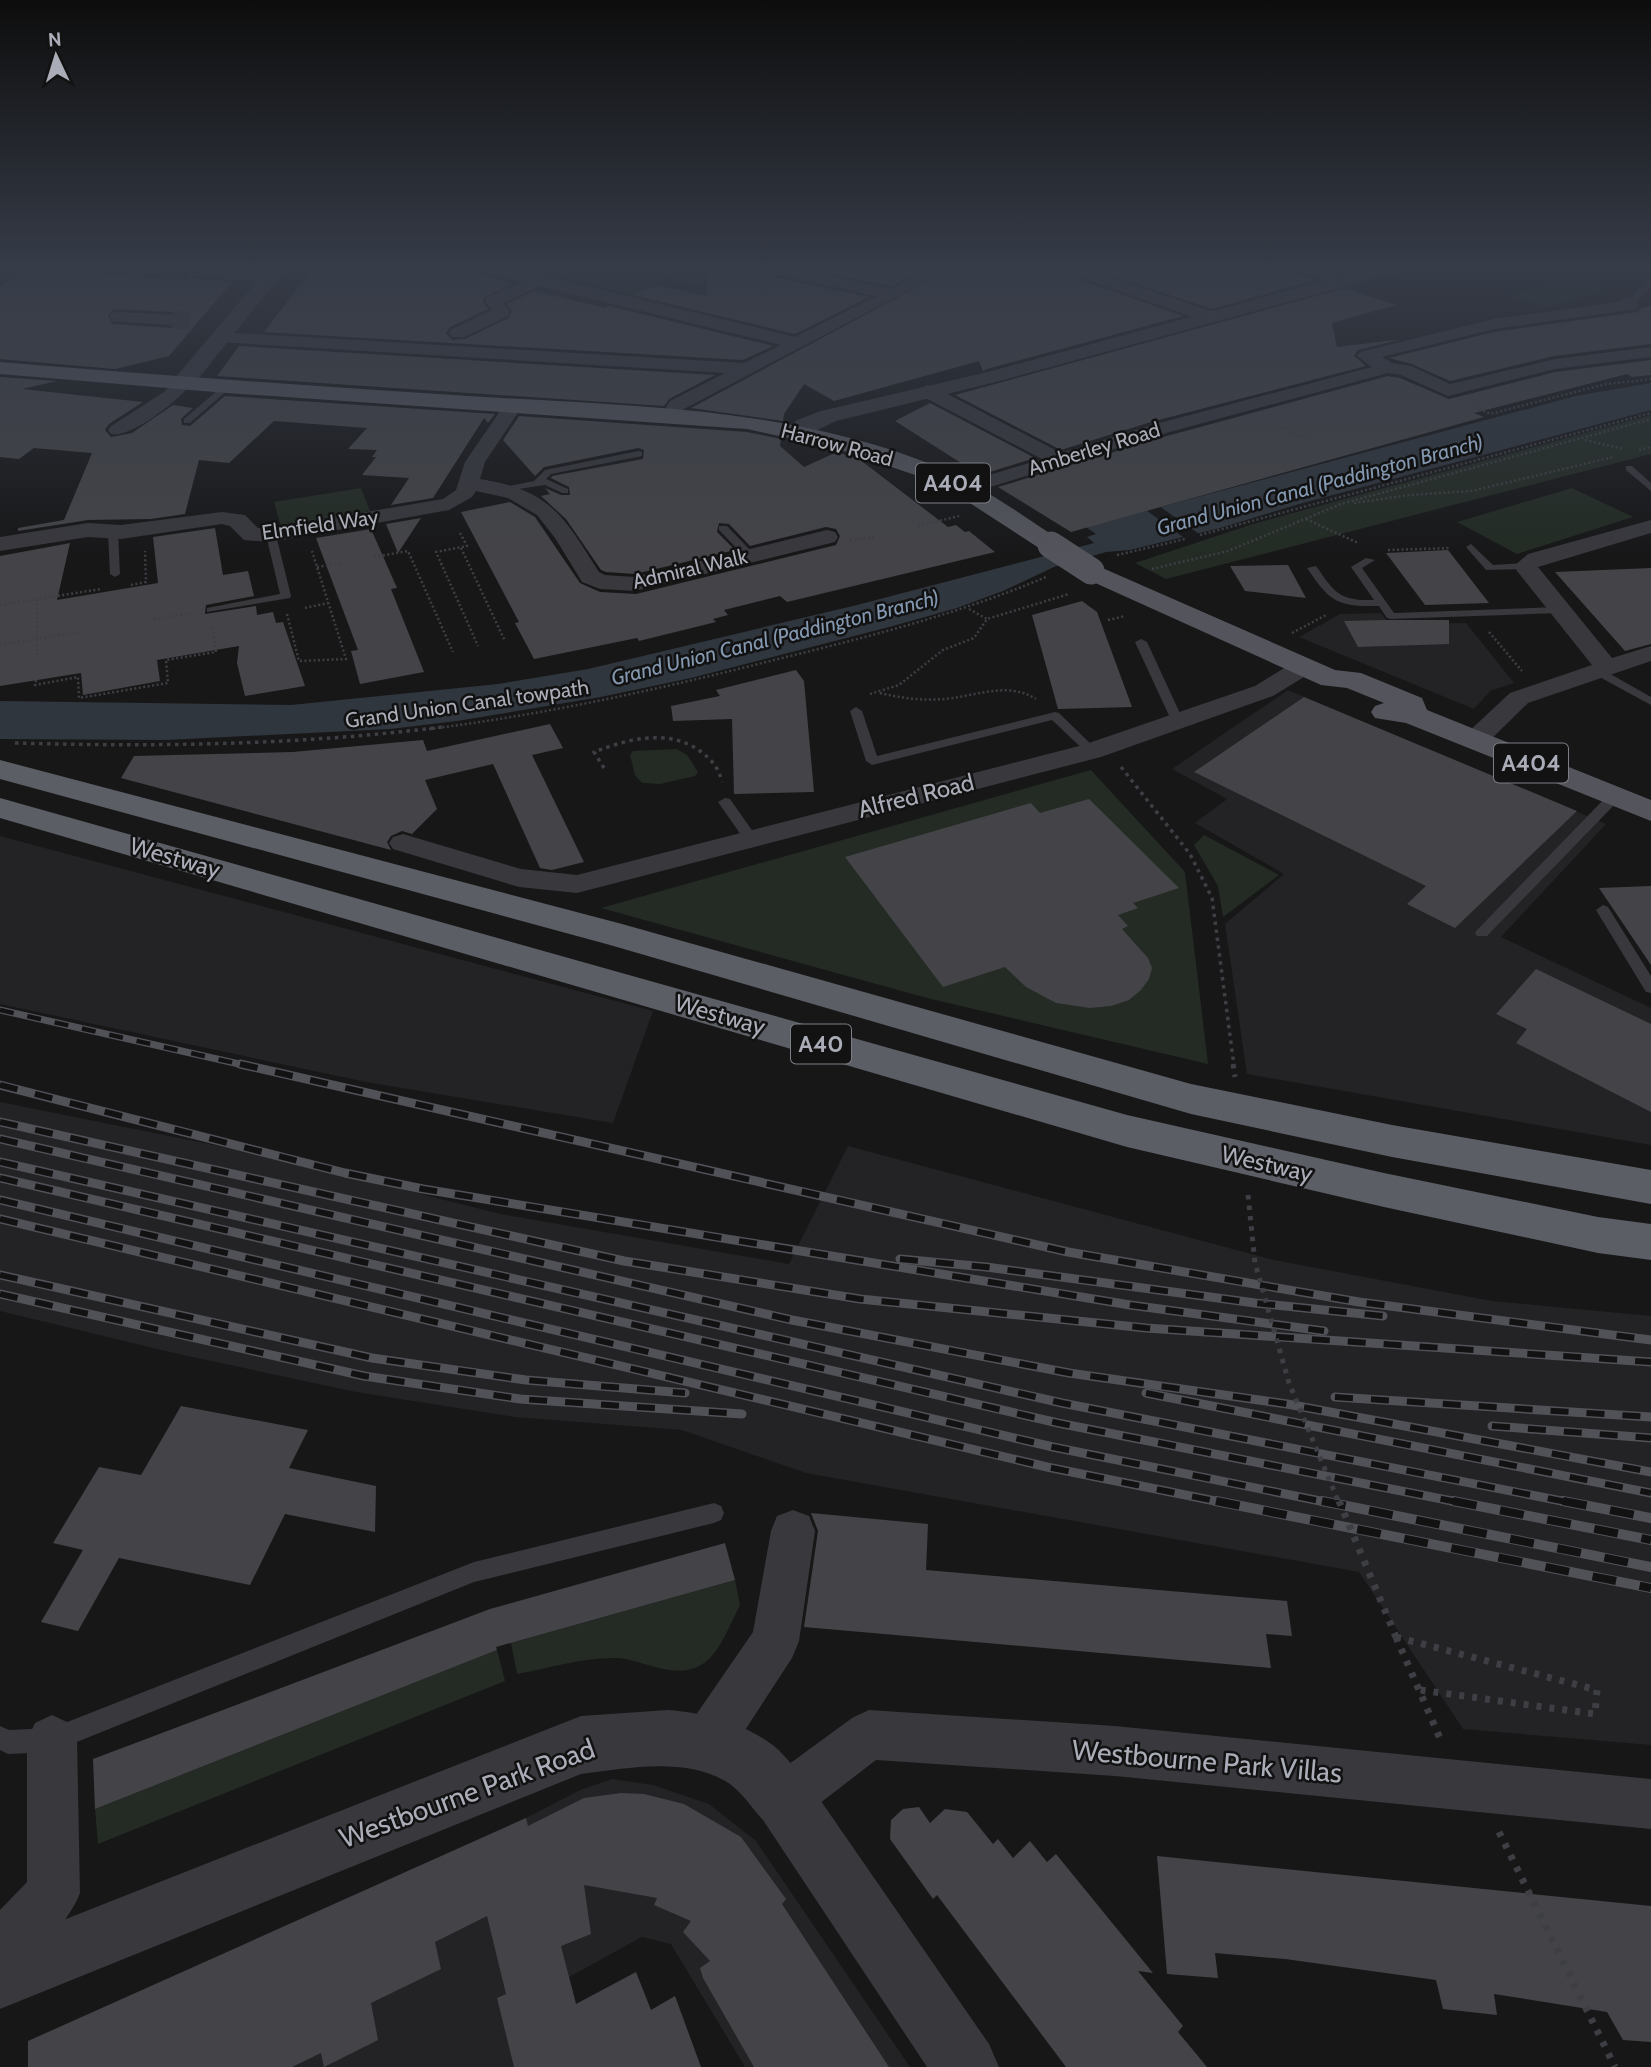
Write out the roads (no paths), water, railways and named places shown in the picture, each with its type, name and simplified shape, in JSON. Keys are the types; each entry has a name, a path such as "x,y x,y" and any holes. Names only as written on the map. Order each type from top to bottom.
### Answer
{"highway":[{"name":"Westway","path":"7,756 1191,1099 1392,1141 1651,1187"},
{"name":"Westway","path":"0,808 1126,1131 1384,1190 1598,1235 1651,1242"}],"main road":[{"name":"Harrow Road","path":"0,368 227,387 730,420 844,443 891,458 964,489 1051,545 1261,649 1331,679 1332,689 1390,713 1412,715 1651,811"}],"street":[{"path":"118,430 171,396 183,383 194,363"},
{"path":"672,363 746,369"},
{"path":"671,415 677,405 757,363"},
{"path":"795,432 829,416 927,391 1015,363"},
{"path":"1380,363 1388,368 1405,370 1448,390 1553,363"},
{"name":"Amberley Road","path":"964,489 1220,411 1388,368"},
{"path":"927,391 1058,459"},
{"name":"Elmfield Way","path":"0,544 94,529 113,533 222,518 237,520 253,535 271,535 449,504 459,499 469,484 475,462 514,405"},
{"name":"Admiral Walk","path":"469,484 504,488 534,501 554,518 590,577 600,582 635,584 827,537"},
{"path":"1602,669 1525,566 1536,559 1651,526"},
{"path":"1475,740 1519,698 1651,653"},
{"name":"Alfred Road","path":"403,843 519,877 577,884 1101,748 1264,691 1303,667"},
{"path":"707,1743 775,1641 793,1531"},
{"name":"Westbourne Park Villas","path":"784,1799 869,1735 1115,1751 1651,1804"},
{"name":"Westbourne Park Road","path":"0,1977 581,1745 659,1738 707,1743 750,1764 784,1799 966,2067"},
{"path":"0,1948 54,1893 52,1740"}],"lane":[{"path":"187,421 227,387"},
{"path":"537,483 548,472 639,454"},
{"path":"1629,468 1651,488"},
{"path":"504,488 553,483 565,491"},
{"path":"723,528 750,556"},
{"path":"113,533 115,574"},
{"path":"211,610 286,596 271,535"},
{"path":"1472,547 1490,568 1525,566"},
{"path":"1370,560 1356,567 1391,615 1559,610"},
{"path":"1312,568 1333,599 1348,604 1382,603"},
{"path":"1140,642 1178,722"},
{"path":"1602,669 1650,702"},
{"path":"856,711 872,761 1055,716 1101,748"},
{"path":"1482,933 1615,796"},
{"path":"725,802 751,839"},
{"path":"1603,910 1651,988"},
{"path":"0,1738 8,1742 52,1740 474,1572 714,1513"}],"water":[{"name":"Grand Union Canal (Paddington Branch)","path":"1651,383 1651,410 1299,504 1220,528 1130,550 1106,552 1054,567 1003,591 957,608 691,678 601,697 457,721 390,729 166,740 0,739 0,701 291,705 498,684 588,669 857,605 1094,543 1087,537 1096,534 1086,527 1576,396"}],"railway":[{"path":"0,1010 248,1066"},
{"path":"240,1064 1068,1252 1359,1302 1651,1340"},
{"path":"0,1085 345,1173 423,1189 1130,1305 1324,1331"},
{"path":"0,1122 624,1261 860,1299 1146,1328 1651,1362"},
{"path":"0,1139 792,1320 1069,1373 1287,1404 1651,1472"},
{"path":"0,1162 1062,1403 1572,1503"},
{"path":"0,1178 1058,1423 1462,1503"},
{"path":"0,1200 1053,1447 1330,1503"},
{"path":"0,1219 1047,1467 1225,1503"},
{"path":"900,1259 986,1267 1255,1303 1383,1316"},
{"path":"0,1275 372,1358 526,1380 685,1393"},
{"path":"0,1294 364,1376 520,1399 742,1414"},
{"path":"1146,1393 1651,1493"},
{"path":"1335,1397 1651,1417"},
{"path":"1492,1426 1651,1438"},
{"path":"1216,1501 1651,1588"},
{"path":"1322,1501 1651,1567"},
{"path":"1453,1501 1651,1540"},
{"path":"1563,1501 1651,1518"}]}
